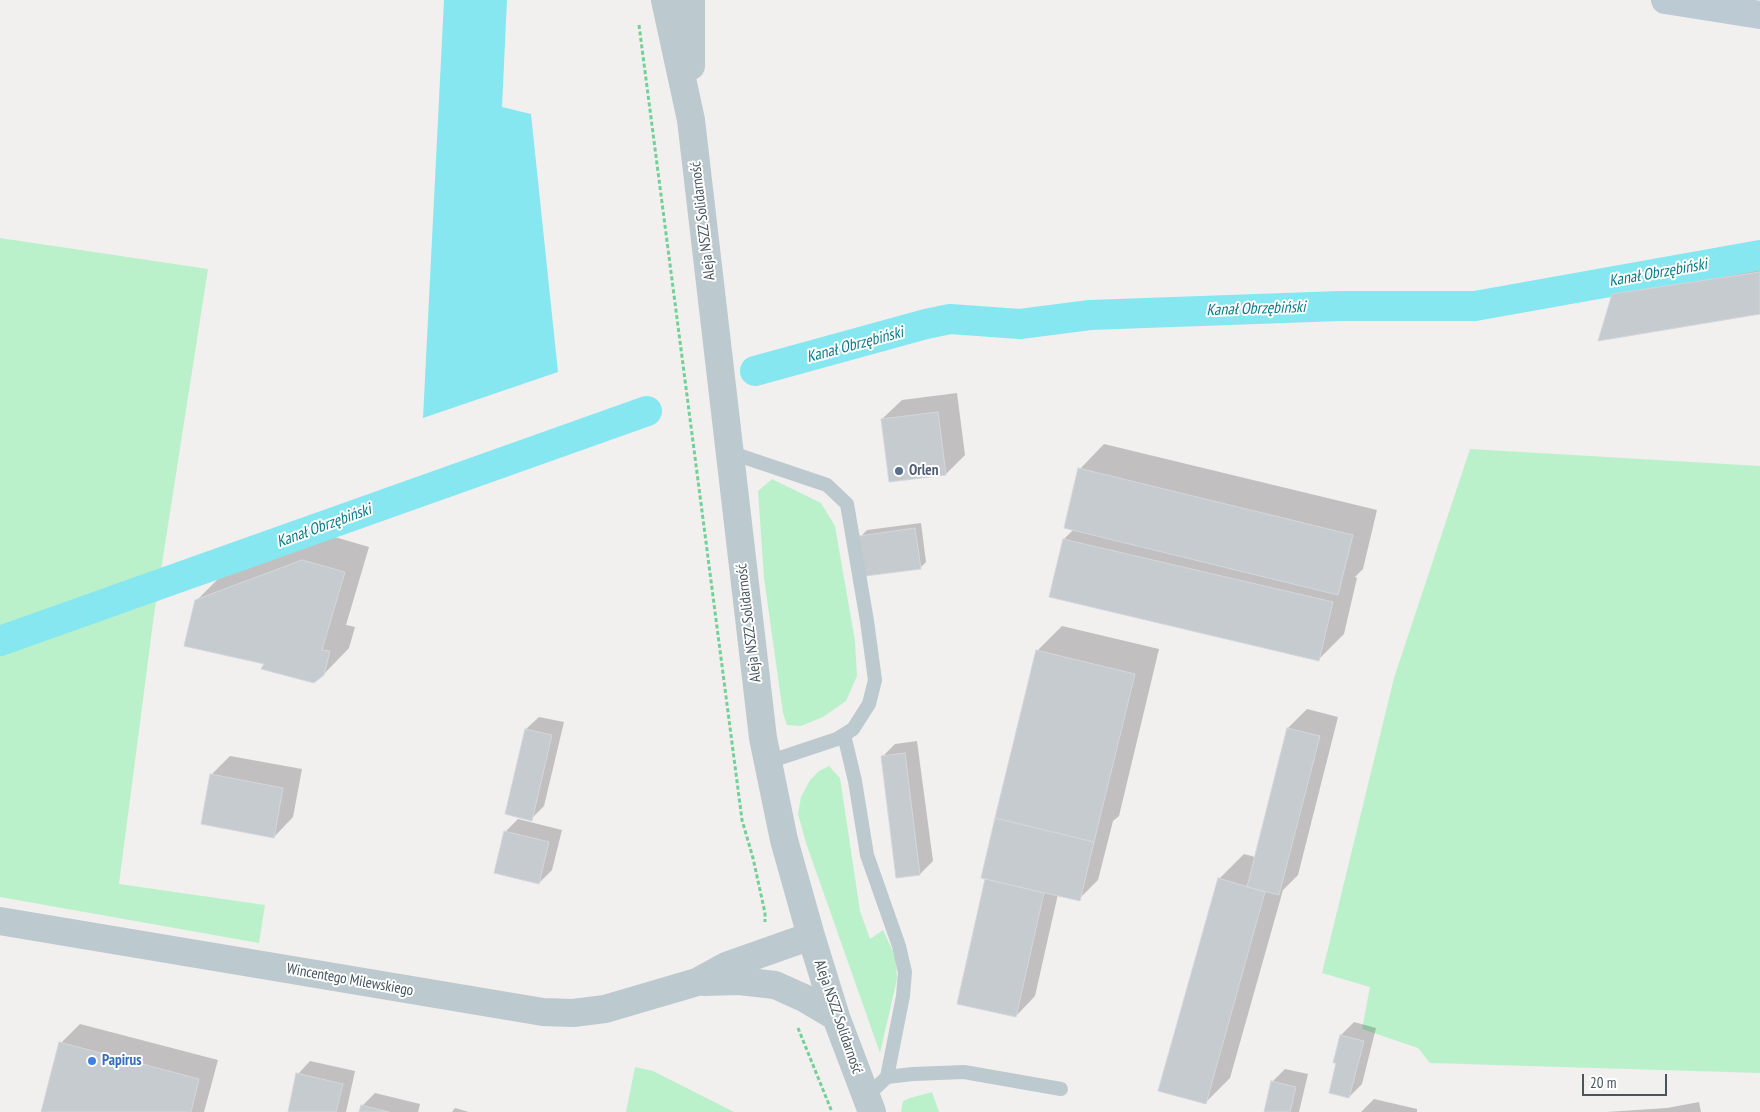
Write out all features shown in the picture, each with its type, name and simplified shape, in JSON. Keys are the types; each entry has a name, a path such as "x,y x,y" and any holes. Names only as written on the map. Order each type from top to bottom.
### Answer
{"main road":[{"path":"1665,0 1760,15"}],"street":[{"name":"Aleja NSZZ Solidarność","path":"665,0 691,120 763,738 784,840 811,936 836,1018 869,1104"},
{"name":"Aleja NSZZ Solidarność","path":"691,0 691,120"},
{"name":"Wincentego Milewskiego","path":"0,921 543,1012 573,1013 606,1009 698,982 726,966 811,936"},
{"name":"Wincentego Milewskiego","path":"698,982 739,981 776,985 804,998 836,1018"}],"lane":[{"path":"729,452 827,485 846,504 876,680 868,704 853,729 838,739 768,762"},
{"path":"844,735 855,781 867,855 899,946 905,972 903,996 887,1077 869,1104"},
{"path":"887,1077 964,1072 1062,1088"}],"green space":[{"path":"0,238 208,269 154,615 119,884 265,905 259,943 0,897"},
{"path":"1470,449 1760,466 1760,1073 1430,1063 1418,1048 1362,1029 1370,987 1322,973 1394,678"},
{"path":"772,479 821,503 835,526 855,641 857,676 846,701 823,717 801,726 787,725 783,713 764,578 758,491"},
{"path":"829,766 840,778 860,911 870,939 883,930 896,958 897,979 880,1053 806,843 798,814 801,797 810,780 819,771"},
{"path":"635,1067 653,1071 734,1112 626,1112"},
{"path":"932,1092 939,1112 901,1112 903,1101"}],"water":[{"path":"444,0 507,0 502,107 531,114 558,372 423,418"}],"building":[{"path":"1760,272 1760,314 1598,341 1612,294"},
{"path":"938,412 946,475 889,482 881,419"},
{"path":"1078,468 1353,535 1338,595 1064,528"},
{"path":"915,528 921,569 865,576 859,536"},
{"path":"1063,539 1333,602 1319,661 1049,597"},
{"path":"302,560 345,572 322,650 330,651 324,675 314,683 261,669 264,664 184,646 195,600"},
{"path":"1036,650 1135,674 1094,842 995,818"},
{"path":"1287,728 1320,736 1279,895 1247,887"},
{"path":"525,729 552,735 532,821 505,814"},
{"path":"905,753 920,875 896,878 881,756"},
{"path":"210,774 283,788 274,838 201,824"},
{"path":"995,818 1094,842 1080,901 981,878"},
{"path":"504,831 549,842 539,884 494,873"},
{"path":"1218,878 1265,892 1206,1104 1158,1091"},
{"path":"985,879 1044,893 1016,1017 957,1004"},
{"path":"1340,1035 1364,1041 1349,1098 1329,1093 1336,1063 1333,1063"},
{"name":"Papirus","path":"59,1042 199,1079 191,1112 41,1112"},
{"path":"296,1073 343,1084 336,1112 288,1112"},
{"path":"1271,1081 1296,1087 1290,1112 1264,1112"},
{"path":"361,1105 389,1112 359,1112"}],"waterway":[{"name":"Kanał Obrzębiński","path":"755,371 950,319 1020,324 1090,315 1340,306 1475,306 1760,255"},
{"name":"Kanał Obrzębiński","path":"0,641 647,411"}],"place":[{"name":"Orlen","path":"899,471"},
{"name":"Papirus","path":"92,1061"}]}
